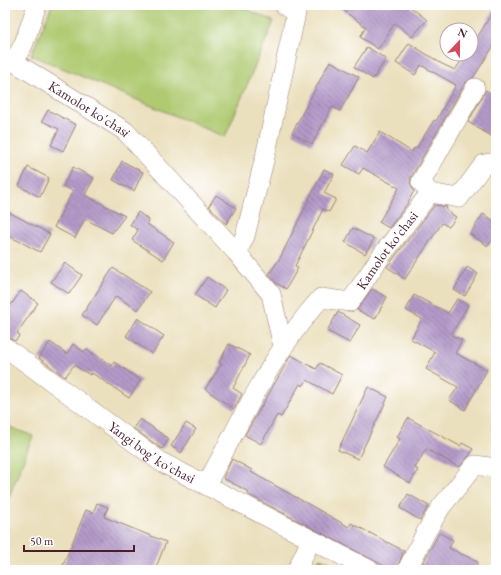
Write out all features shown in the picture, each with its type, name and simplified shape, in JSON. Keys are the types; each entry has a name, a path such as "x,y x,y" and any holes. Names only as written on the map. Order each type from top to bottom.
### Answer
{"street":[{"path":"9,61 24,43 36,5"},
{"path":"237,253 245,236 265,157 296,13 284,5"},
{"name":"Kamolot ko'chasi","path":"9,61 125,131 237,253 271,294 283,347"},
{"path":"475,88 421,182 430,193 459,198 484,164 496,162"},
{"name":"Kamolot ko'chasi","path":"206,485 283,347 321,298 350,302 380,256 430,193"},
{"name":"Yangi bog' ko'chasi","path":"5,347 162,462 370,570"},
{"path":"407,570 425,534 441,507 474,465 496,468"},
{"path":"297,570 311,540"}],"green space":[{"path":"52,5 236,5 274,21 225,137 31,55"},
{"path":"5,425 33,436 5,507"},
{"path":"320,558 348,570 310,570"}],"building":[{"path":"336,5 408,5 427,20 412,37 395,23 378,49 360,37 366,27"},
{"path":"496,6 496,42 473,78 465,83 411,177 410,183 414,191 407,204 389,228 379,222 399,188 363,168 359,174 343,165 355,146 367,153 380,132 412,152 414,148 416,149 434,120 436,121 456,85 421,65 415,75 396,63 409,43 442,64 455,70 460,62 479,62 479,35"},
{"path":"367,47 386,59 373,79 354,67"},
{"path":"330,61 359,77 340,111 332,107 312,144 292,133"},
{"path":"486,90 496,97 496,139 468,122"},
{"path":"48,110 76,125 63,151 51,145 59,129 42,121"},
{"path":"122,161 143,172 134,191 113,180"},
{"path":"28,167 49,178 40,197 19,186"},
{"path":"73,167 94,178 85,195 125,216 112,233 85,219 75,238 54,227 73,191 63,186"},
{"path":"324,169 334,174 324,193 336,199 329,212 323,209 295,266 298,268 286,289 276,283 269,274 280,258"},
{"path":"216,195 236,208 226,224 209,206"},
{"path":"435,205 447,207 446,210 456,217 449,227 442,223 405,279 387,267"},
{"path":"5,210 50,234 40,252 5,234"},
{"path":"138,212 149,220 147,224 174,242 163,260 132,240 138,230 130,225"},
{"path":"483,214 496,222 496,234 488,246 470,234"},
{"path":"353,228 374,239 365,254 345,242"},
{"path":"65,263 82,275 69,294 51,282"},
{"path":"467,267 478,274 465,296 454,290"},
{"path":"113,268 150,292 138,310 116,296 97,325 82,315"},
{"path":"207,277 226,290 215,308 195,295"},
{"path":"372,289 387,297 375,319 357,310"},
{"path":"21,291 38,303 17,333 20,335 15,341 5,336 5,313"},
{"path":"414,295 448,313 457,299 468,305 451,335 462,340 455,353 487,370 465,410 449,400 458,387 426,369 435,352 411,339 422,319 406,310"},
{"path":"338,312 360,325 350,343 327,331"},
{"path":"138,318 164,336 152,354 126,336"},
{"path":"50,342 67,354 73,344 84,352 86,349 112,366 114,362 141,380 129,398 92,373 90,375 74,365 65,377 39,358"},
{"path":"229,344 250,355 233,388 242,394 234,409 205,389 222,364 219,363"},
{"path":"291,355 316,369 320,363 342,375 332,394 307,380 303,386 300,384 281,417 277,415 261,444 245,435"},
{"path":"368,387 388,397 358,459 338,450"},
{"path":"408,418 460,446 462,443 473,449 459,467 426,449 415,468 418,470 410,483 383,467 400,439 397,437"},
{"path":"140,419 169,439 162,449 133,428"},
{"path":"186,423 196,429 181,453 171,446"},
{"path":"232,459 252,470 251,472 349,527 351,523 404,551 396,570 392,570 251,496 248,494 249,492 223,478"},
{"path":"408,494 429,506 420,520 400,508"},
{"path":"97,503 108,507 104,517 166,542 155,570 61,570 86,510 93,513"},
{"path":"439,533 453,540 449,548 478,562 474,570 419,570"}]}
